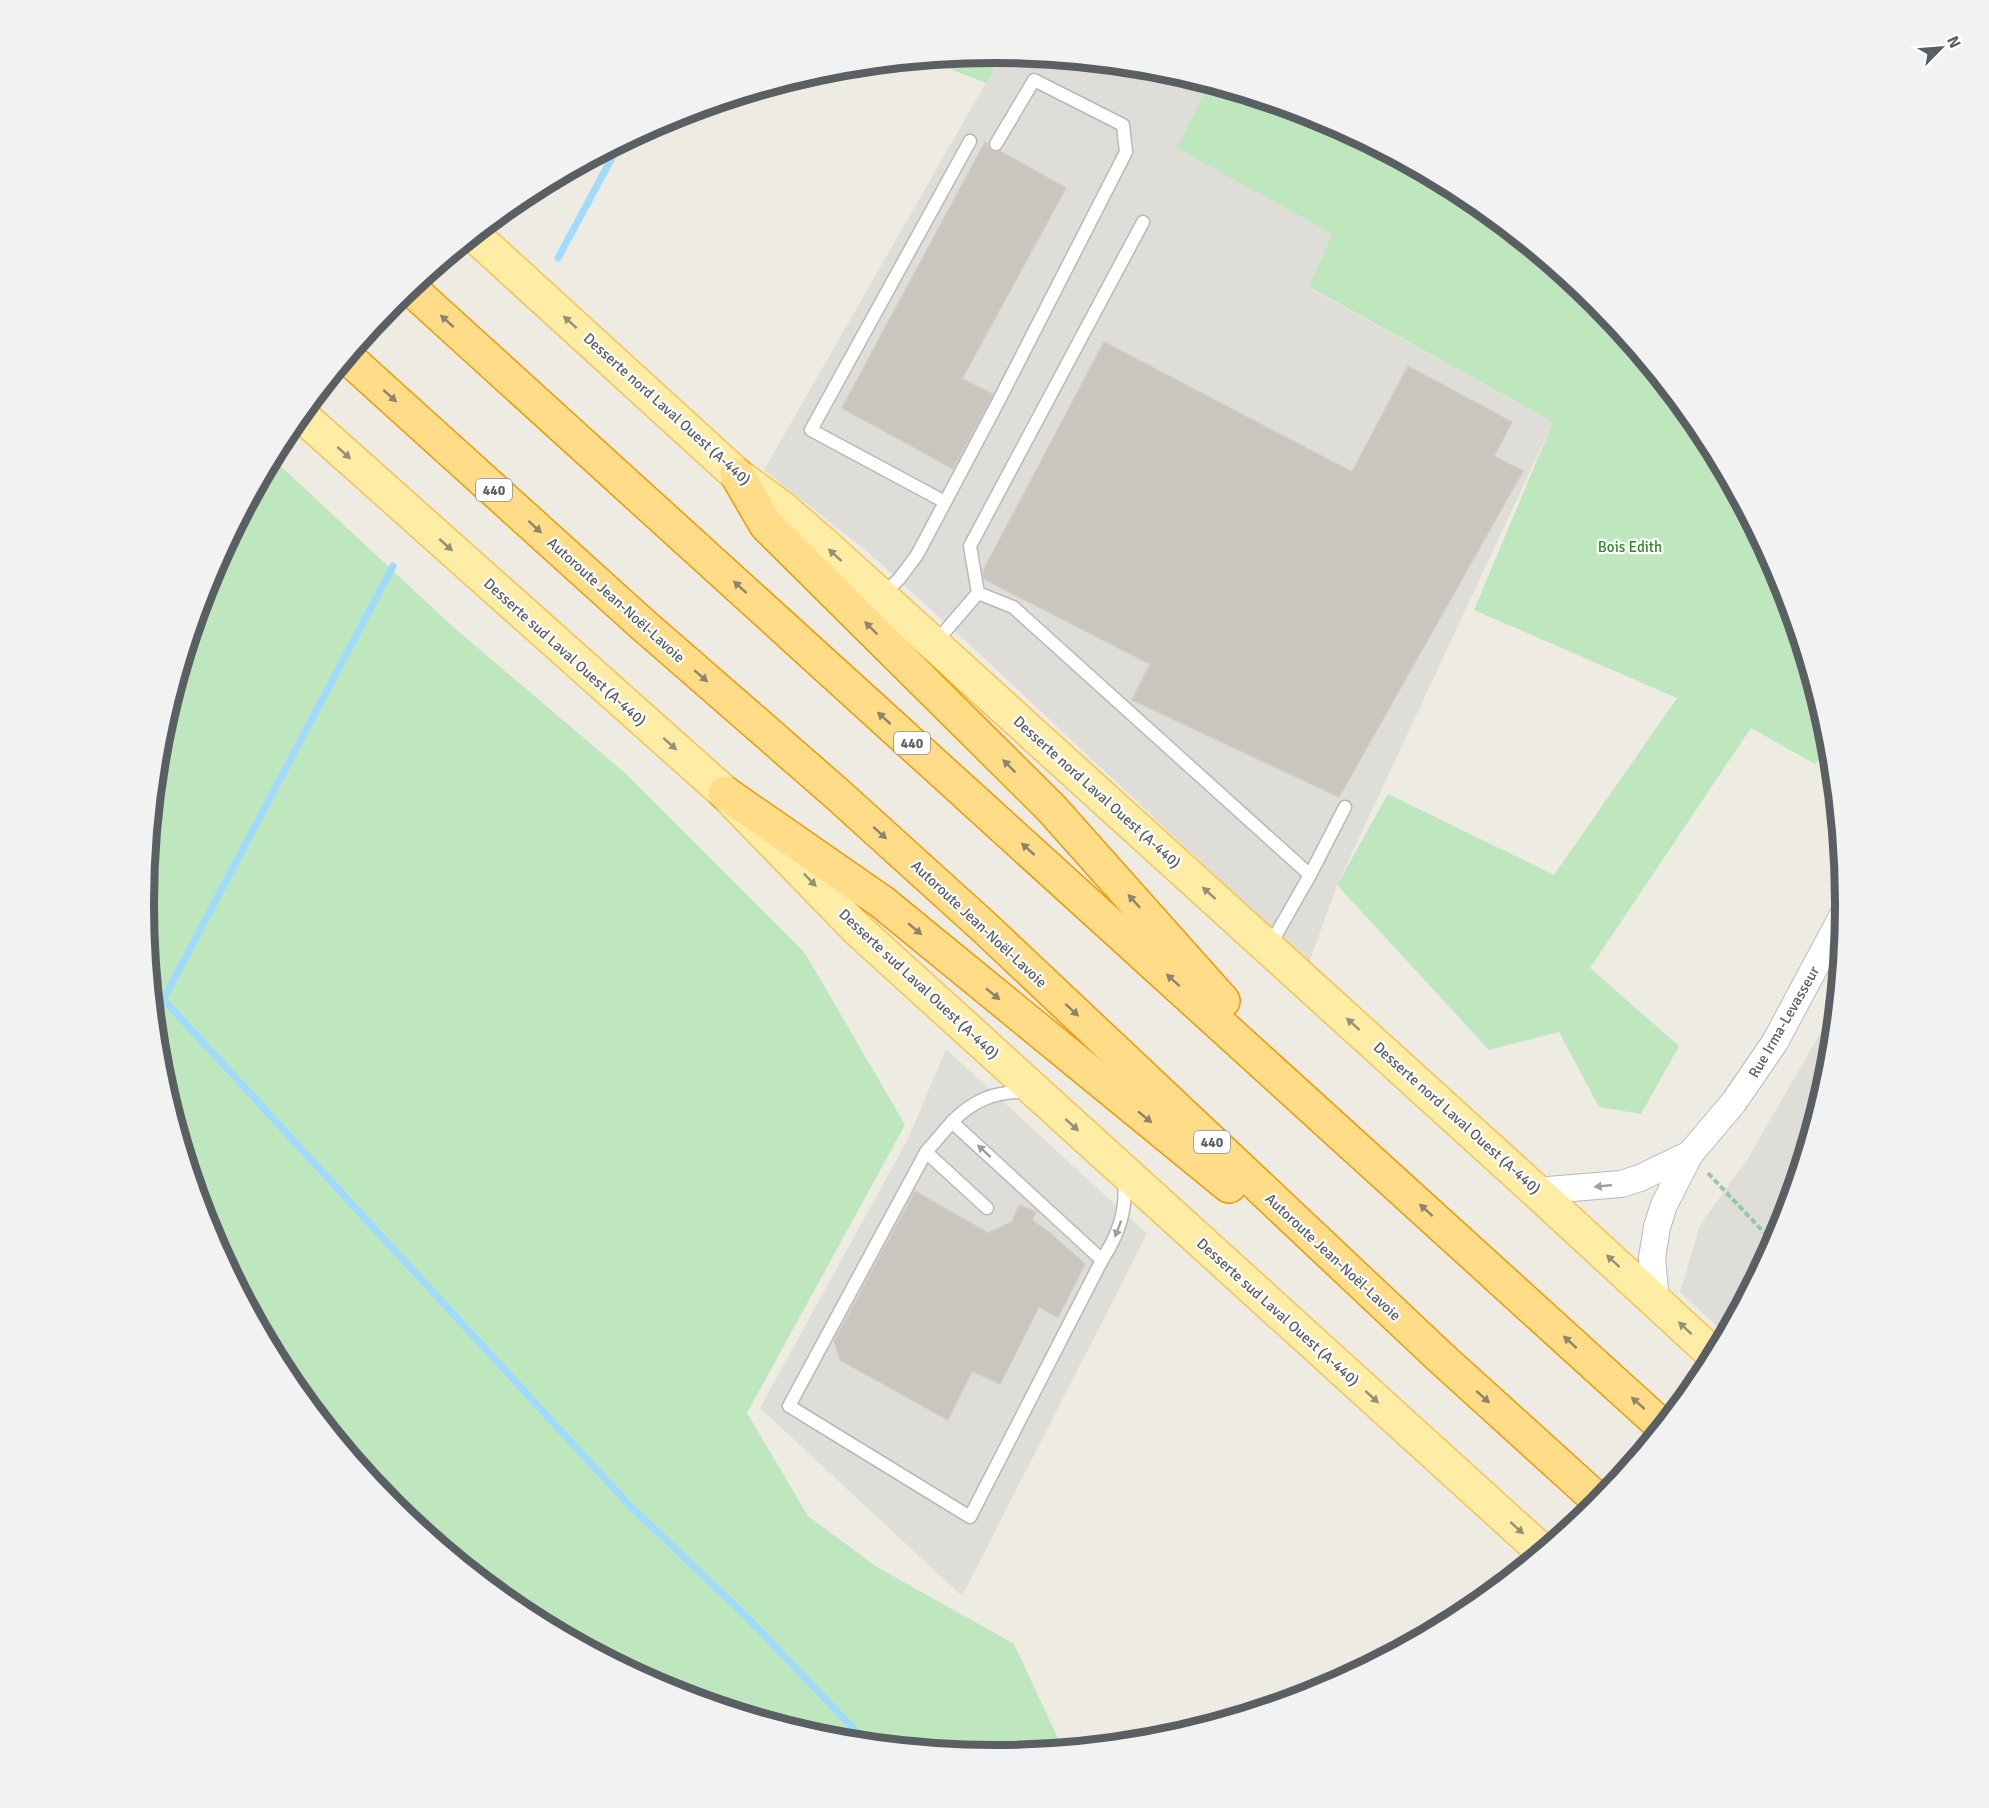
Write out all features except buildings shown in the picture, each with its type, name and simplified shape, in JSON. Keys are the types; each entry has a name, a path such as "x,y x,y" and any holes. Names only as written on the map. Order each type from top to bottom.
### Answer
{"highway":[{"name":"440","path":"416,294 1657,1422"},
{"name":"Autoroute Jean-Noël-Lavoie","path":"352,361 641,624 836,793 984,927 1440,1357 1593,1495"},
{"path":"737,475 766,525 1050,807 1340,1132"},
{"path":"725,793 882,902 1440,1357"}],"main road":[{"name":"Desserte nord Laval Ouest (A-440)","path":"479,240 737,475 782,507 881,596 1708,1349"},
{"name":"Desserte sud Laval Ouest (A-440)","path":"307,420 725,793 858,930 1537,1546"}],"street":[{"name":"Rue Irma-Levasseur","path":"1656,1301 1652,1258 1657,1227 1664,1205 1690,1154 1720,1121 1762,1063 1835,931"},
{"name":"Rue Irma-Levasseur","path":"1536,1191 1621,1184 1640,1178 1690,1154"}],"lane":[{"path":"881,596 912,562 1126,152 1123,125 1034,80 996,144"},
{"path":"945,502 811,430 970,141"},
{"path":"978,593 970,546 1143,222"},
{"path":"934,644 978,593"},
{"path":"978,593 1013,608 1310,874"},
{"path":"1269,948 1345,807"},
{"path":"1036,1092 1006,1092 973,1103 952,1122 926,1152 789,1406 970,1517 1102,1260 1112,1245 1121,1223 1125,1201 1124,1172"},
{"path":"952,1122 1102,1260"},
{"path":"926,1152 987,1209"}],"path":[{"path":"1708,1173 1767,1235"}],"shaded area":[{"path":"997,63 1104,70 1159,79 1205,90 1178,148 1332,234 1309,288 1553,422 1337,885 1309,963 869,553 764,470"},
{"path":"1827,1022 1807,1122 1791,1174 1749,1276 1720,1329 1680,1292 1700,1225 1747,1160"},
{"path":"946,1049 1147,1234 962,1596 760,1408 908,1139"}],"green space":[{"path":"997,63 986,83 940,65"},
{"name":"Bois Edith","path":"1205,90 1265,108 1316,127 1415,176 1462,205 1549,272 1627,349 1694,437 1749,532 1791,634 1807,686 1822,757 1815,764 1751,728 1590,968 1679,1046 1641,1114 1599,1107 1559,1032 1489,1050 1337,885 1388,794 1554,875 1677,698 1474,610 1553,422 1309,287 1332,234 1177,148"},
{"path":"278,464 452,626 625,773 805,953 905,1125 747,1413 808,1516 877,1567 1014,1644 1060,1742 994,1745 885,1738 830,1729 777,1716 673,1681 574,1632 527,1603 440,1536 362,1459 295,1371 240,1276 198,1174 182,1122 161,1014 155,959 153,904 155,849 161,794 182,686 198,634 218,582 240,532"}],"waterway":[{"path":"558,258 614,155"},
{"path":"160,1006 393,566"},
{"path":"164,1000 630,1506 747,1617 858,1734"}]}
